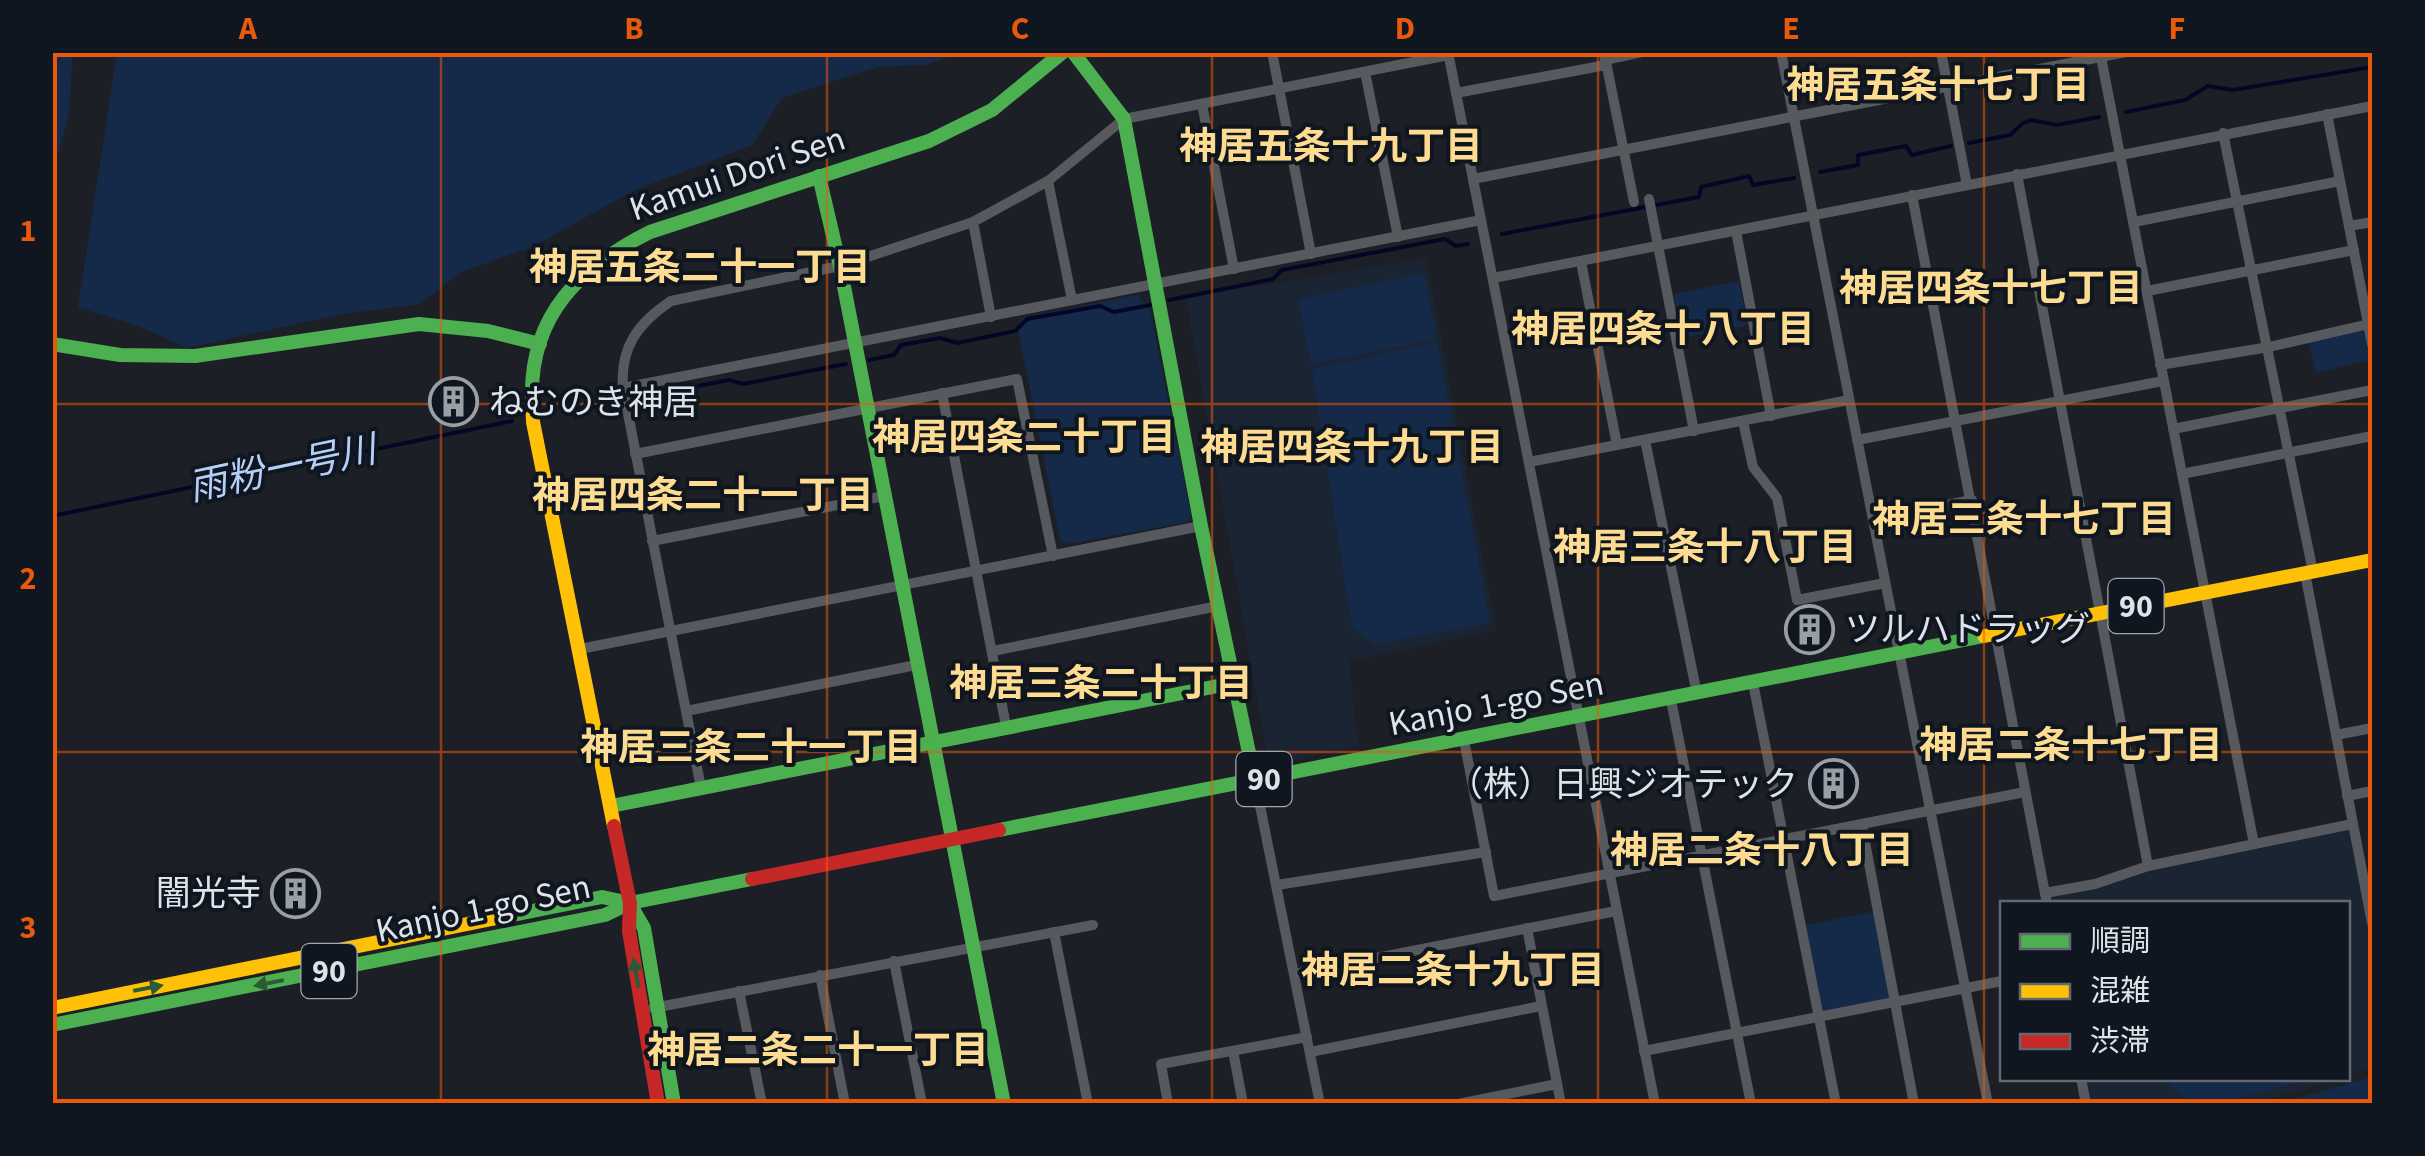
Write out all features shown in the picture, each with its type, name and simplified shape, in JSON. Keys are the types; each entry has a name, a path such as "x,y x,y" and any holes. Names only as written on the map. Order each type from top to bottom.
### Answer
{"street":[{"name":"Kamui Dori Sen","path":"650,1009 628,931 630,903 534,422 533,382 549,316 567,288 617,246 930,142 992,110 1063,52"},
{"path":"1073,52 1124,119 1201,526 1278,885 1320,1104"},
{"path":"1272,52 1311,254"},
{"path":"1456,93 1642,52"},
{"path":"1781,52 1988,1104"},
{"path":"1941,52 1967,184"},
{"path":"1473,179 2126,52"},
{"path":"700,788 623,388 622,366 635,330 651,314 671,301 840,266 973,222 1048,181 1124,119 1448,54 1654,1104"},
{"path":"2101,55 2254,844"},
{"path":"1605,59 1634,202"},
{"path":"1365,72 1398,237"},
{"path":"1202,104 1234,269"},
{"path":"1493,278 2372,106"},
{"path":"2160,365 2371,334 2327,114"},
{"path":"2223,133 2289,452 2372,924"},
{"path":"2017,174 2148,866"},
{"path":"819,176 1004,1104"},
{"path":"1048,181 1072,300"},
{"path":"2134,222 2340,181"},
{"path":"1912,195 2046,898 2148,866 2352,824"},
{"path":"1649,198 1694,431"},
{"path":"623,388 1481,220"},
{"path":"973,222 991,317"},
{"path":"2349,226 2372,222"},
{"path":"1736,231 1771,416"},
{"path":"2146,291 2354,250"},
{"path":"1581,262 1617,445"},
{"path":"2358,270 2372,268"},
{"path":"52,344 120,355 195,356 419,324 488,331 540,344"},
{"path":"635,454 1017,379 1054,556"},
{"path":"1857,440 2163,381"},
{"path":"2173,429 2372,390"},
{"path":"942,394 1006,726"},
{"path":"1529,462 1849,400"},
{"path":"1744,422 1753,468 1777,498 1796,600 1885,583"},
{"path":"2182,474 2372,436"},
{"path":"1646,440 1697,694"},
{"path":"652,541 884,496"},
{"path":"1872,519 1972,500"},
{"path":"580,649 1201,526"},
{"name":"Kanjo 1-go Sen","path":"52,1025 605,915 630,903 2372,560"},
{"path":"993,651 1218,606"},
{"path":"686,710 916,665"},
{"path":"611,806 1233,683"},
{"path":"1753,684 1836,1104"},
{"path":"1671,700 1751,1104"},
{"path":"2336,735 2372,728"},
{"path":"1464,740 1494,896 2026,792"},
{"path":"2347,796 2372,791"},
{"path":"1862,826 1914,1104"},
{"path":"1278,885 1486,852"},
{"name":"Kanjo 1-go Sen","path":"52,1008 602,897 630,903"},
{"path":"1295,974 1616,911"},
{"path":"650,1009 1093,925"},
{"path":"1527,928 1561,1104"},
{"path":"1054,932 1088,1104"},
{"path":"894,961 922,1104"},
{"path":"820,975 845,1104"},
{"path":"1644,1051 2000,981"},
{"path":"740,991 762,1104"},
{"path":"1310,1052 1542,1006"},
{"path":"650,1009 658,1104"},
{"path":"650,1009 674,1104"},
{"path":"1168,1104 1161,1064 1307,1037"},
{"path":"1232,1051 1242,1104"},
{"path":"1458,1104 1557,1084"}],"shaded area":[{"path":"53,52 73,53 69,114 53,172"},
{"path":"117,52 963,53 925,65 878,67 782,98 752,145 631,192 534,246 461,272 420,304 344,314 186,348 141,327 78,307"},
{"path":"1426,258 1496,630 1349,661 1358,745 1269,766 1186,298"},
{"path":"1424,273 1437,339 1311,365 1298,299"},
{"path":"1739,281 1748,325 1682,338 1674,294"},
{"path":"1138,295 1150,310 1191,515 1187,522 1067,544 1060,540 1019,334 1021,318"},
{"path":"2367,326 2372,359 2316,373 2308,340"},
{"path":"1437,342 1490,623 1375,644 1352,628 1312,369"},
{"path":"2352,824 2372,923 2372,1068 2350,1074 2350,901 2046,901 2045,893 2148,866"},
{"path":"1876,911 1893,1002 1819,1017 1802,926"},
{"path":"2372,1077 2372,1103 2281,1103"},
{"path":"2081,1081 2330,1081 2252,1104 2086,1103"},
{"path":"2164,1081 2302,1081 2221,1103 2191,1103"}],"waterway":[{"path":"2126,112 2185,100 2208,86 2233,90 2372,67"},
{"path":"1969,143 2010,135 2031,120 2057,125 2099,117"},
{"path":"1820,172 1858,165 1858,155 1906,146 1912,155 1951,146"},
{"path":"1502,234 1699,197 1701,187 1749,176 1753,185 1794,178"},
{"path":"1169,300 1273,279 1282,270 1445,239 1456,246 1468,244"},
{"path":"869,360 894,355 901,345 940,338 957,343 1015,331 1027,319 1100,306 1114,312 1150,305"},
{"path":"646,396 729,380 743,384 846,364"},
{"path":"571,410 612,404"},
{"name":"雨粉一号川","path":"52,516 512,421"}],"traffic: fast":[{"path":"532,398 534,368 550,318 581,278 625,246 650,232 929,141 992,110 1063,52"},
{"path":"1073,52 1124,119 1201,526 1255,781"},
{"path":"819,176 1004,1104"},
{"path":"52,344 120,355 195,356 419,324 488,331 540,344"},
{"path":"999,830 1984,636"},
{"path":"611,806 1233,683"},
{"path":"52,1025 605,915 630,903 752,879"},
{"path":"492,919 602,897 630,903"},
{"path":"630,904 644,928 674,1104"}],"traffic: slow":[{"path":"532,398 533,422 614,826"},
{"path":"1984,636 2372,560"},
{"path":"52,1008 492,919"}],"traffic: jam":[{"path":"614,826 630,903 629,931 658,1104"},
{"path":"752,879 999,830"}],"place":[{"name":"ねむのき神居","path":"454,402"},
{"name":"ツルハドラッグ","path":"1810,629"},
{"name":"（株）日興ジオテック","path":"1833,784"},
{"name":"闇光寺","path":"296,893"}],"district":[{"name":"神居五条十七丁目","path":"1938,85"},
{"name":"神居五条十九丁目","path":"1331,146"},
{"name":"神居五条二十一丁目","path":"700,267"},
{"name":"神居四条十七丁目","path":"1991,288"},
{"name":"神居四条十八丁目","path":"1663,329"},
{"name":"神居四条二十丁目","path":"1024,437"},
{"name":"神居四条十九丁目","path":"1352,447"},
{"name":"神居四条二十一丁目","path":"703,495"},
{"name":"神居三条十七丁目","path":"2024,519"},
{"name":"神居三条十八丁目","path":"1705,547"},
{"name":"神居三条二十丁目","path":"1101,683"},
{"name":"神居二条十七丁目","path":"2071,745"},
{"name":"神居三条二十一丁目","path":"751,747"},
{"name":"神居二条十八丁目","path":"1762,850"},
{"name":"神居二条十九丁目","path":"1453,970"},
{"name":"神居二条二十一丁目","path":"818,1050"}]}
